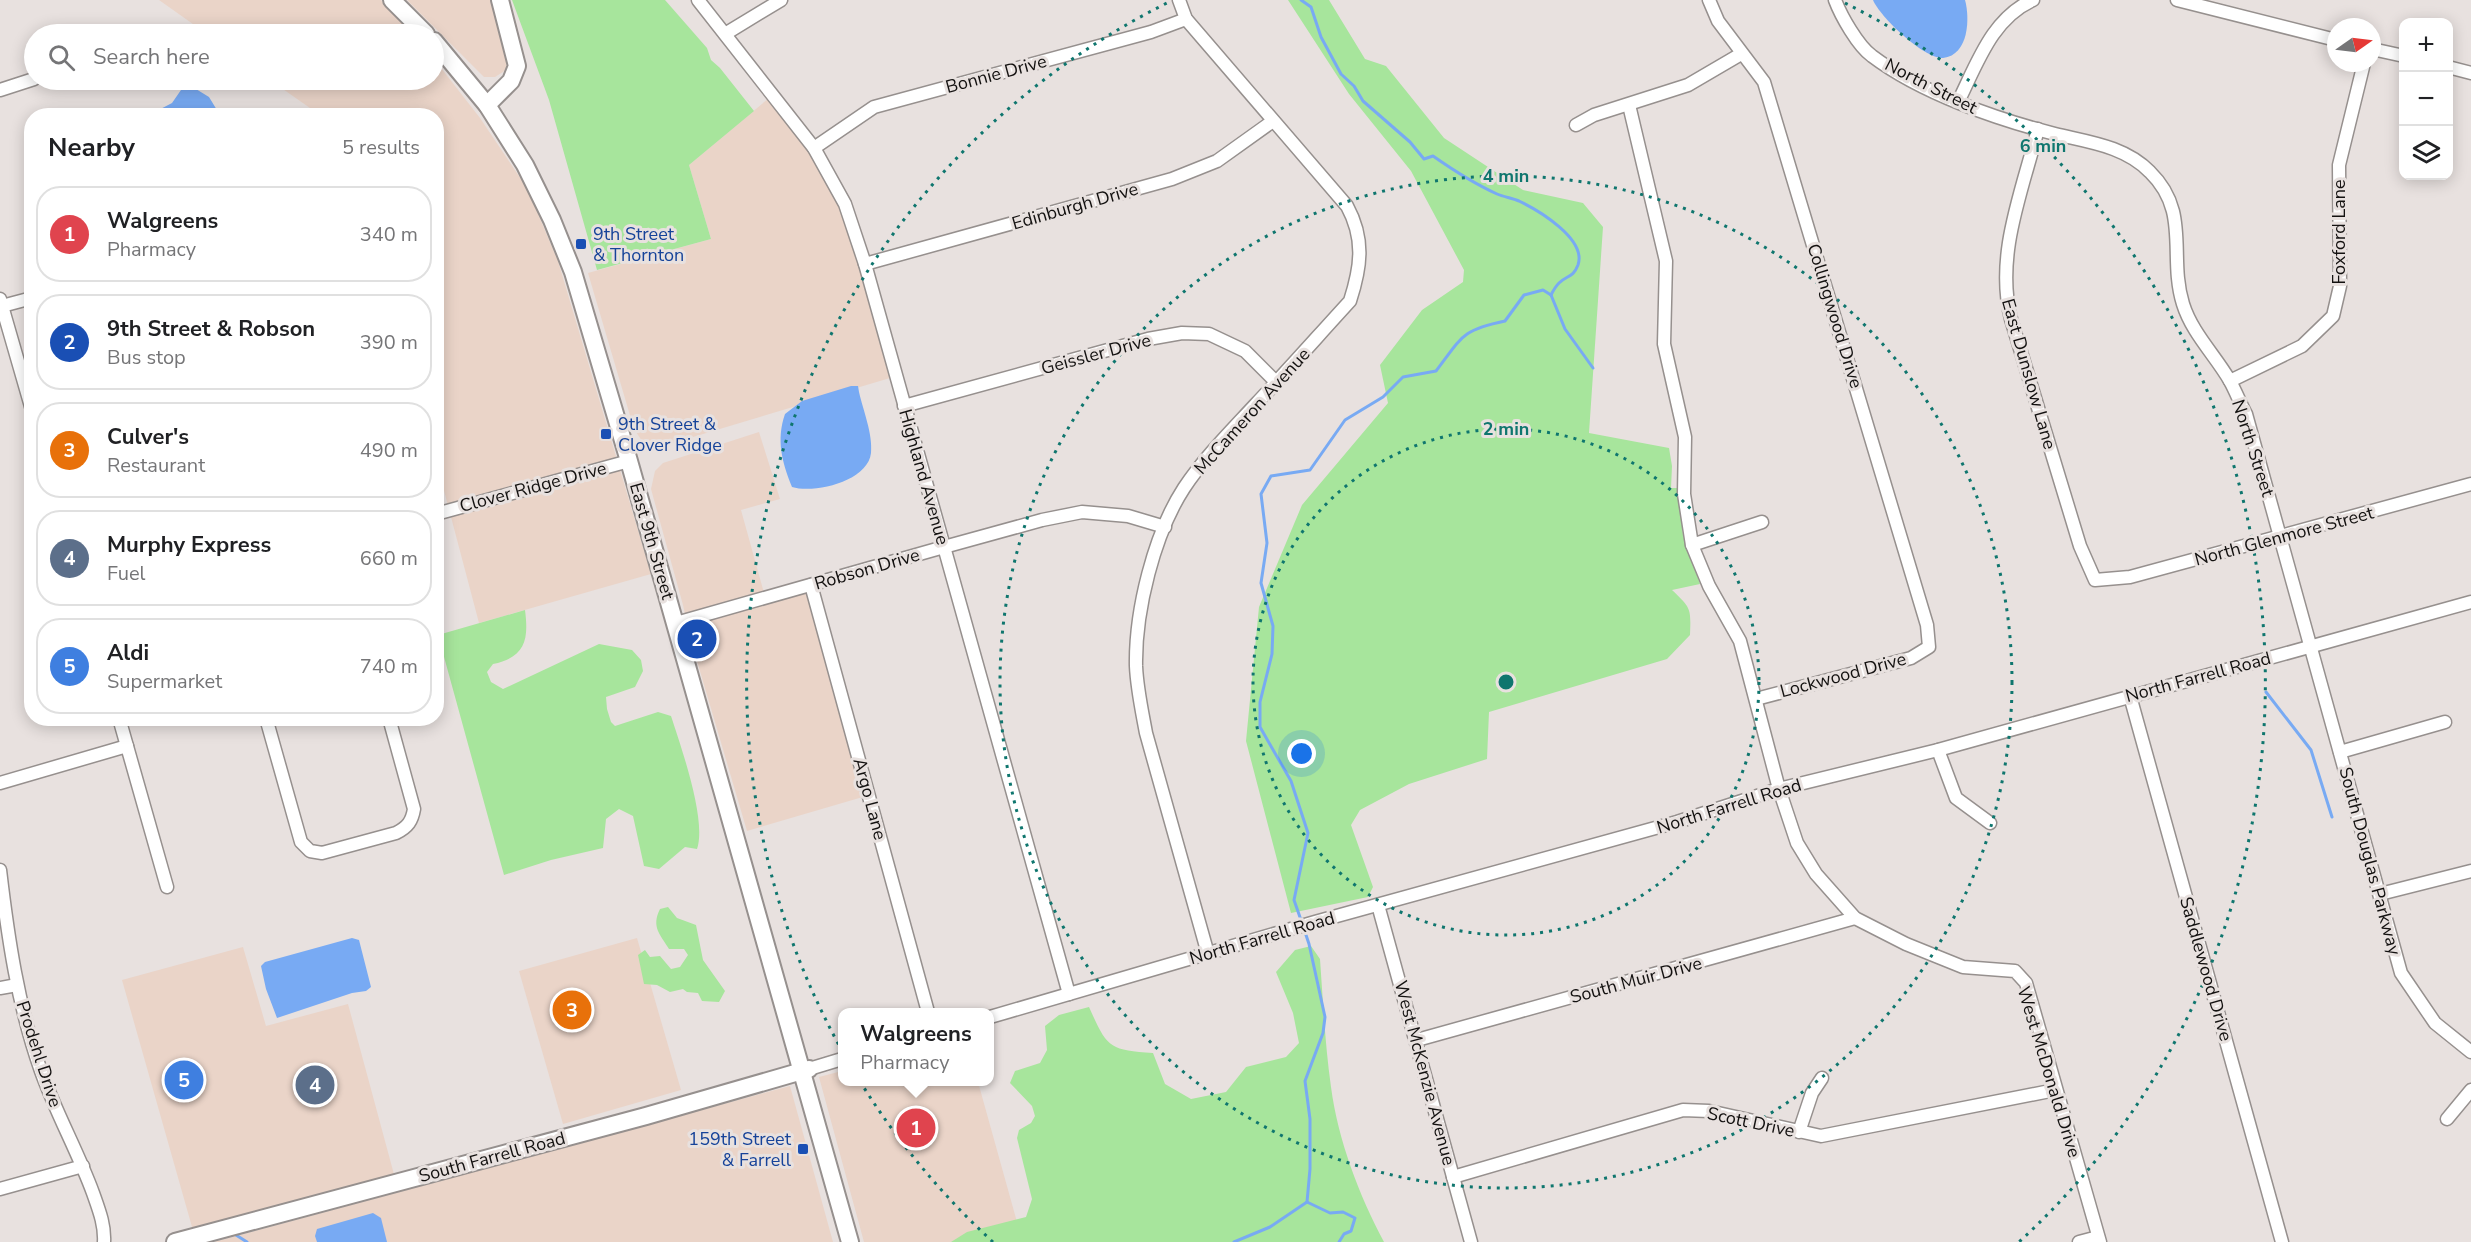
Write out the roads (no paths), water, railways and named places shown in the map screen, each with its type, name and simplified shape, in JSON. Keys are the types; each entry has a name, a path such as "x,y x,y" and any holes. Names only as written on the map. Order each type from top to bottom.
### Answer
{"main road":[{"path":"392,0 416,24"},
{"path":"487,105 511,81 518,66 500,0"},
{"name":"East 9th Street","path":"444,53 487,105 525,165 567,257 629,461 805,1070 850,1242"},
{"name":"South Farrell Road","path":"176,1242 646,1116 805,1070"}],"street":[{"name":"Highland Avenue","path":"698,0 814,148 845,204 865,264 1069,994"},
{"path":"725,34 781,0"},
{"name":"McCameron Avenue","path":"1179,0 1186,19 1347,206 1359,235 1361,257 1350,301 1206,457 1183,490 1165,527 1147,579 1141,610 1136,666 1139,698 1146,733 1208,954"},
{"name":"Collingwood Drive","path":"1709,0 1718,21 1764,82 1928,625 1929,647"},
{"name":"North Street","path":"1834,0 1870,55 1903,75 1958,102 2000,119 2123,152 2142,164 2159,181 2171,203 2176,222 2177,276 2184,305 2191,323 2230,381 2246,414 2310,647"},
{"path":"1958,102 2001,23 2015,10 2033,0"},
{"path":"2177,0 2327,38"},
{"name":"Bonnie Drive","path":"814,148 874,107 1151,32 1186,19"},
{"path":"2381,51 2399,55"},
{"path":"1576,125 1594,115 1688,85 1741,54"},
{"path":"2453,68 2471,73"},
{"name":"Foxford Lane","path":"2230,381 2302,346 2333,316 2340,286 2339,165 2362,72"},
{"path":"0,90 24,82"},
{"name":"West McDonald Drive","path":"1629,105 1666,261 1664,344 1686,437 1684,494 1692,545 1709,586 1740,641 1779,789 1794,836 1805,858 1827,889 1855,918 1906,944 1964,967 2015,971 2026,983 2099,1239"},
{"name":"Edinburgh Drive","path":"865,264 1172,178 1217,161 1273,121"},
{"name":"East Dunslow Lane","path":"2038,129 2006,251 2006,290 2014,329 2079,546 2095,580"},
{"path":"24,299 1,303 24,382"},
{"name":"Geissler Drive","path":"903,406 1148,339 1182,333 1209,334 1245,351 1276,382"},
{"name":"Clover Ridge Drive","path":"444,512 629,461"},
{"name":"North Glenmore Street","path":"2095,580 2130,578 2471,484"},
{"name":"Robson Drive","path":"676,623 1042,520 1082,512 1128,516 1165,527"},
{"path":"1692,545 1762,522"},
{"name":"Argo Lane","path":"811,585 927,1008"},
{"name":"North Farrell Road","path":"994,1016 1315,922 1666,825 1779,789 1938,750 2471,602"},
{"name":"Lockwood Drive","path":"1756,699 1911,658 1929,647"},
{"name":"South Douglas Parkway","path":"2310,647 2401,973 2435,1023 2471,1052"},
{"name":"Saddlewood Drive","path":"2130,696 2282,1242"},
{"path":"2340,752 2445,722"},
{"path":"121,726 167,886"},
{"path":"268,726 301,843 310,851 322,853 396,833 412,820 414,808 391,726"},
{"path":"0,783 127,746"},
{"path":"1938,750 1956,798 1990,823"},
{"name":"Prodehl Drive","path":"0,870 16,985 28,1032 42,1074 83,1166 104,1236 114,1242"},
{"path":"2380,894 2471,871"},
{"name":"West McKenzie Avenue","path":"1378,905 1471,1242"},
{"name":"South Muir Drive","path":"1417,1040 1855,918"},
{"path":"0,988 16,985"},
{"path":"805,1070 838,1060"},
{"path":"1799,1132 1812,1093 1822,1078"},
{"name":"Scott Drive","path":"1453,1177 1683,1110 1709,1111 1821,1136 2055,1090"},
{"path":"2447,1119 2471,1090"},
{"path":"0,1189 83,1166"},
{"path":"2079,1242 2099,1239"}],"water":[{"path":"1873,0 1965,0 1967,25 1963,43 1952,55 1943,58 1925,52 1893,26"},
{"path":"181,90 198,90 209,97 216,108 162,108 172,103"},
{"path":"851,386 858,386 869,430 871,453 868,463 851,478 839,483 814,489 792,487 781,451 781,433 785,414 802,401"},
{"path":"352,938 359,940 371,987 366,991 352,993 277,1018 266,989 261,966 265,962"},
{"path":"373,1213 381,1218 387,1242 317,1242 315,1236 317,1229"}],"waterway":[{"path":"1301,0 1311,7 1321,37 1341,74 1354,86 1363,101 1410,142 1424,159 1433,156 1481,186 1527,205 1548,218 1568,236 1579,255 1578,265 1572,274 1558,284 1551,295"},
{"path":"1302,923 1294,900 1308,833 1291,781 1260,727 1260,702 1272,654 1273,626 1261,583 1267,543 1261,494 1271,476 1310,470 1345,420 1383,397 1403,377 1436,371 1464,337 1479,328 1505,321 1524,295 1543,290 1551,295"},
{"path":"1551,295 1565,329 1593,368"},
{"path":"2266,692 2311,750 2332,817"},
{"path":"1304,929 1325,1017 1323,1033 1305,1081 1310,1119 1310,1169 1307,1202"},
{"path":"1307,1202 1330,1213 1343,1212 1355,1218 1351,1231 1344,1234 1339,1242"},
{"path":"1234,1242 1270,1227 1307,1202"},
{"path":"236,1235 247,1242"}],"place":[{"name":"9th Street & Thornton","path":"581,244"},
{"name":"9th Street & Clover Ridge","path":"606,434"},
{"name":"9th Street & Robson","path":"697,639"},
{"name":"Culver's","path":"572,1010"},
{"name":"Aldi","path":"184,1080"},
{"name":"Murphy Express","path":"315,1085"},
{"name":"Walgreens","path":"916,1128"},
{"name":"159th Street & Farrell","path":"803,1149"}]}
